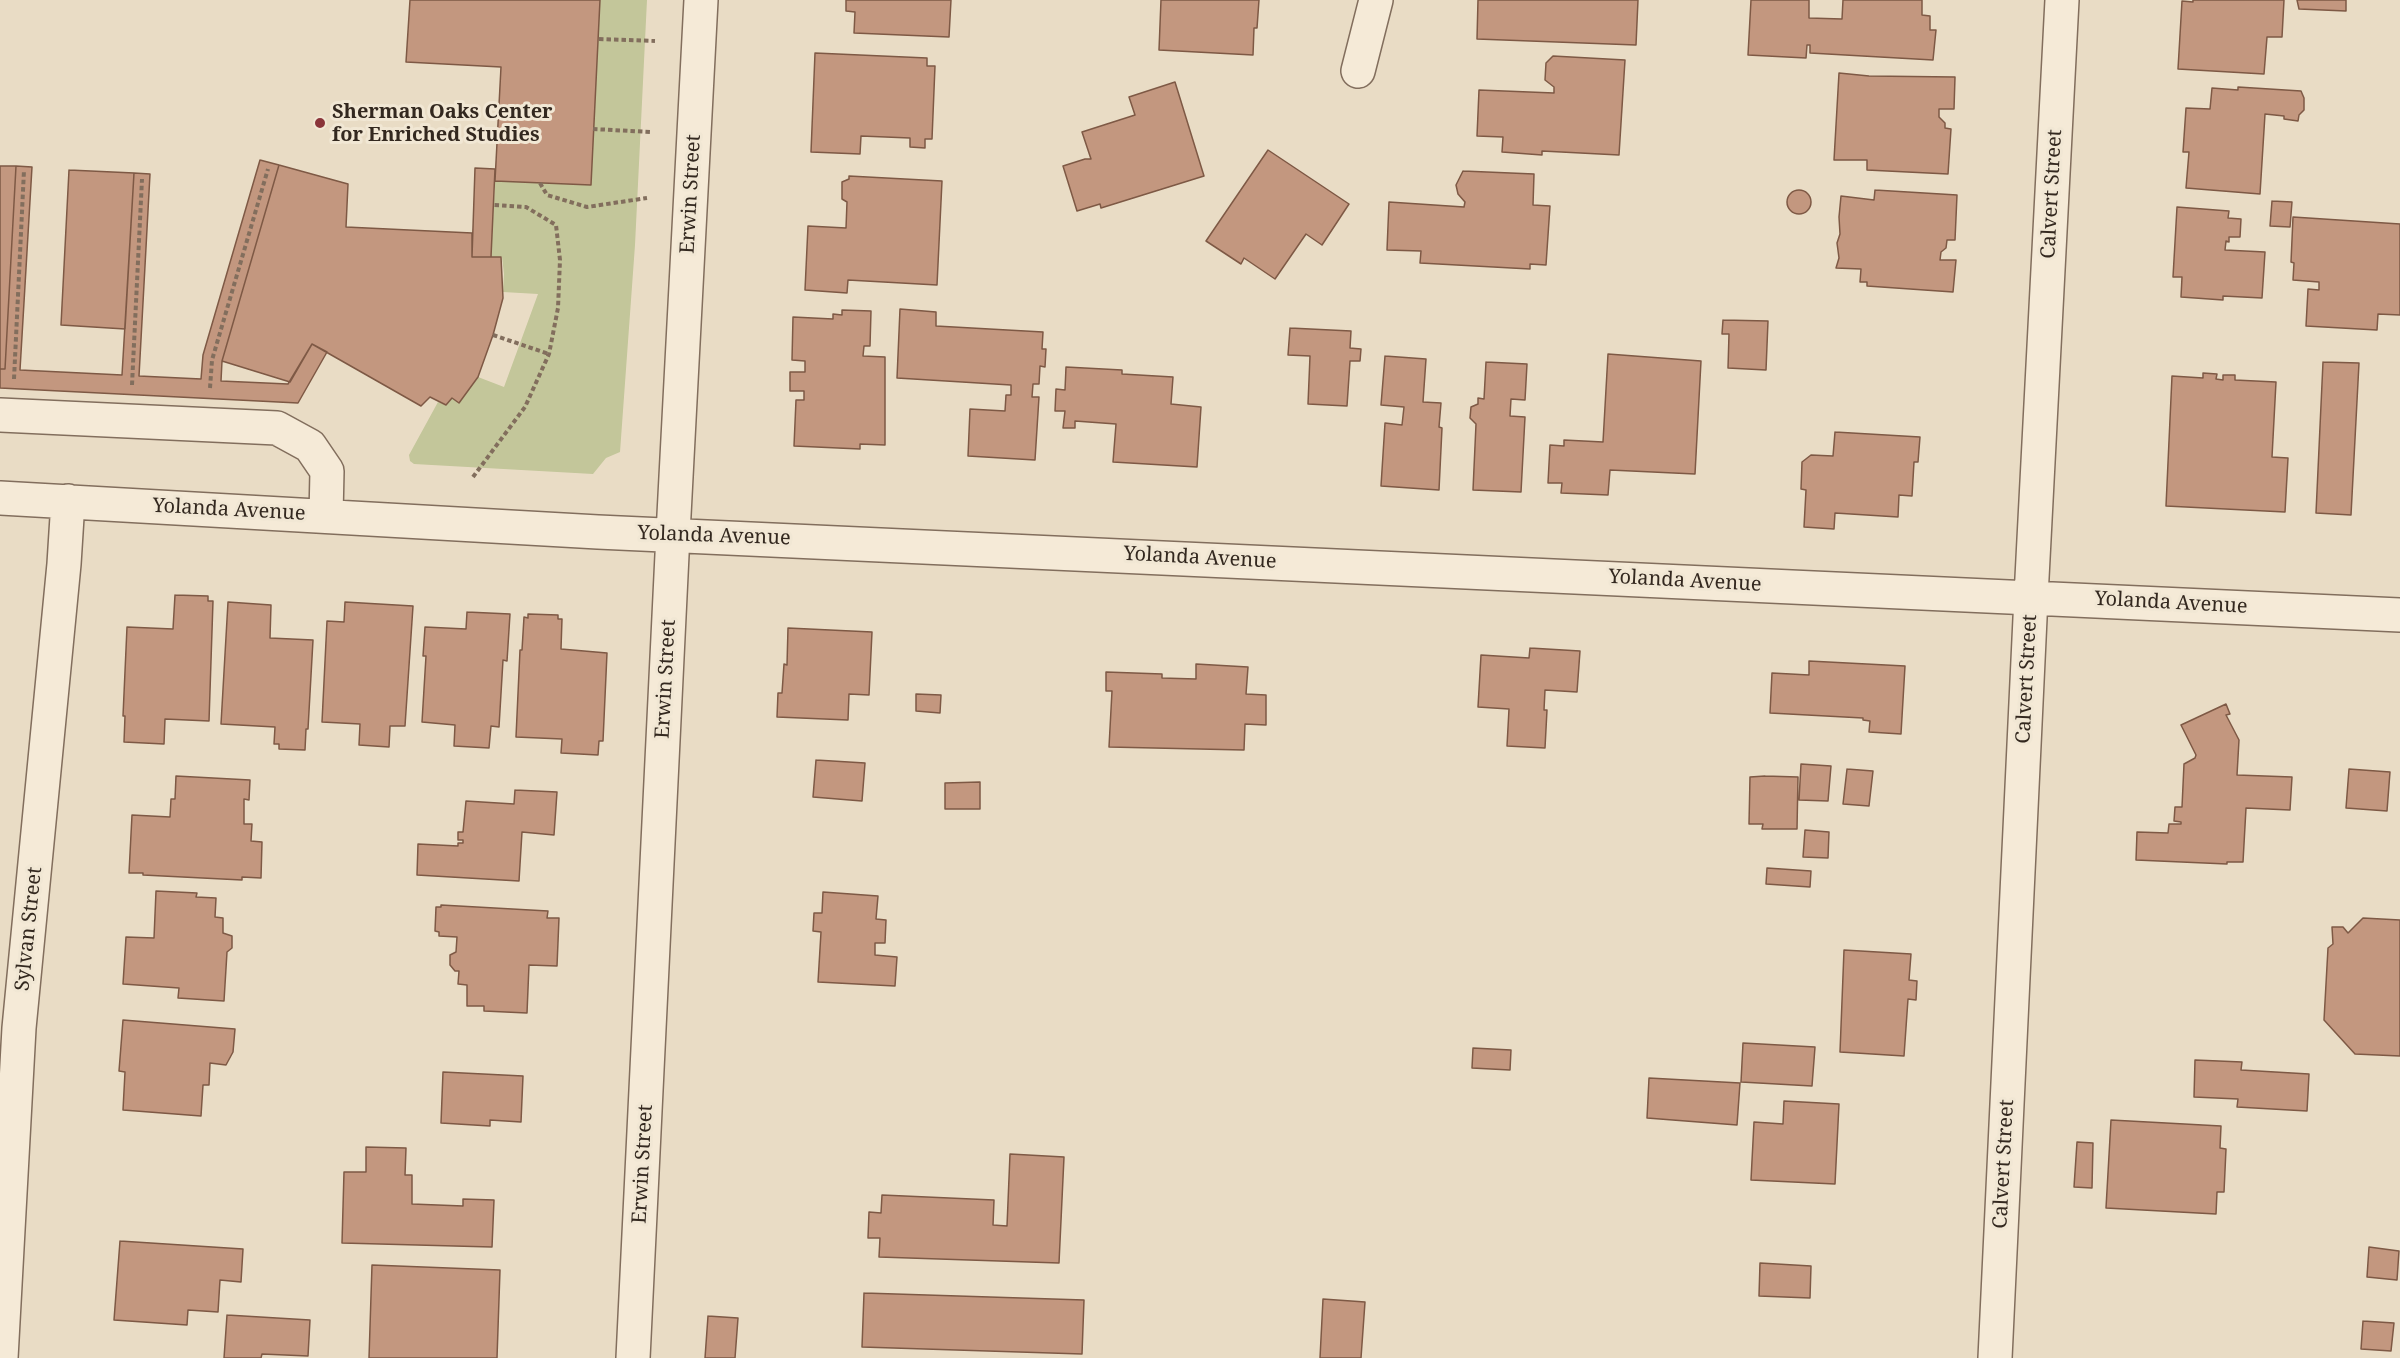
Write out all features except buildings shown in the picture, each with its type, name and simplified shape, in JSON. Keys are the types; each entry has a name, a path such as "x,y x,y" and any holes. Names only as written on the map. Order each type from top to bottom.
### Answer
{"street":[{"name":"Erwin Street","path":"633,1358 701,0"},
{"path":"1358,71 1376,0"},
{"name":"Calvert Street","path":"1995,1358 2062,0"},
{"path":"6,415 277,428 310,446 327,471 326,516"},
{"name":"Yolanda Avenue","path":"0,498 673,534 2400,615"},
{"name":"Sylvan Street","path":"1,1358 10,1028 63,576 68,501"}],"path":[{"path":"599,39 655,41"},
{"path":"593,129 651,132"},
{"path":"208,425 212,360 268,169"},
{"path":"6,415 24,170"},
{"path":"130,421 142,179"},
{"path":"540,183 547,195 587,207 647,198"},
{"path":"473,477 525,407 549,354 558,308 560,260 556,225 526,207 494,205"},
{"path":"493,335 549,354"}],"green space":[{"path":"600,0 647,0 635,245 620,452 606,458 593,474 414,464 410,461 409,455 438,402 446,405 452,398 459,403 478,377 504,387 538,294 503,292 502,257 491,257 495,181 591,185"}],"place":[{"name":"Sherman Oaks Center for Enriched Studies","path":"320,123"}]}
